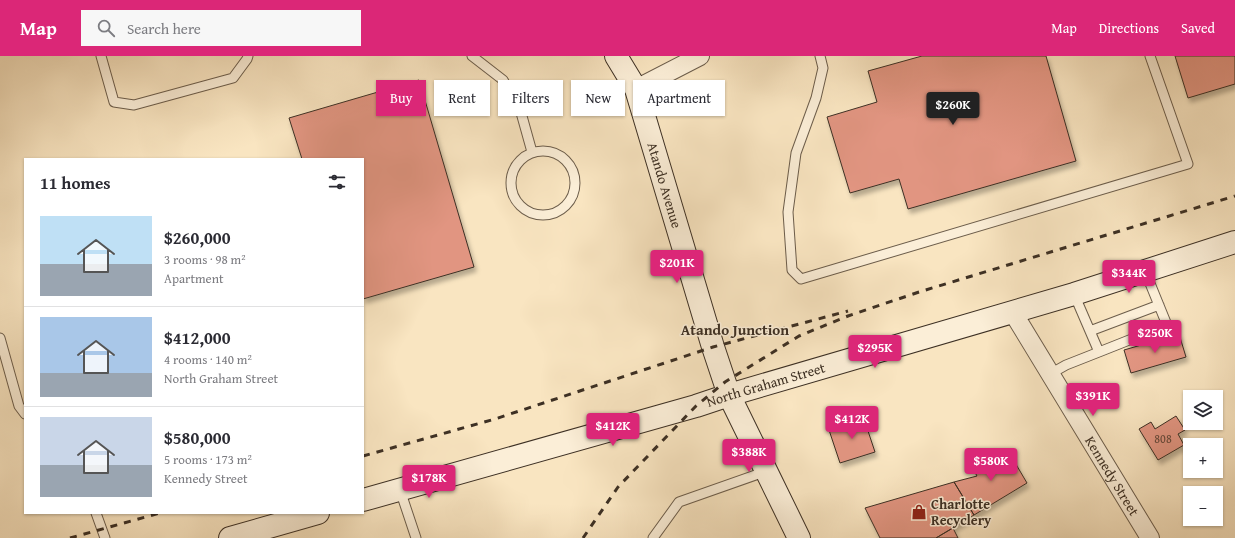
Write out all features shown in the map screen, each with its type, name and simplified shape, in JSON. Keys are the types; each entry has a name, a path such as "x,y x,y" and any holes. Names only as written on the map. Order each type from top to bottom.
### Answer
{"main road":[{"name":"Atando Avenue","path":"616,56 633,84"},
{"name":"Atando Avenue","path":"644,116 712,343 729,394 799,538"},
{"name":"North Graham Street","path":"364,500 696,406 729,394 1074,294 1235,242"},
{"path":"230,538 314,514"}],"street":[{"path":"653,80 700,56"},
{"name":"Kennedy Street","path":"1012,311 1150,538"}],"lane":[{"path":"101,56 114,102 134,105 233,78 248,56"},
{"path":"472,56 504,80 520,109 532,152"},
{"path":"820,56 823,68 816,98 796,153 788,212 792,270 801,279 1188,164 1150,56"},
{"path":"546,150 556,153 565,159 572,168 575,178 575,189 571,200 564,208 554,214 544,216 524,210 516,202 512,193 510,182 512,172 517,163 532,152 546,150"},
{"path":"1050,374 1066,365 1167,325 1145,271"},
{"path":"1074,294 1098,352"},
{"path":"1090,331 1159,305"},
{"path":"0,338 19,406 24,413"},
{"path":"653,538 679,502 767,471"},
{"path":"400,490 416,538"},
{"path":"96,514 105,538"}],"building":[{"path":"922,56 1046,56 1076,161 908,209 899,179 850,193 827,117 877,102 868,71"},
{"path":"1175,56 1235,56 1235,84 1188,98"},
{"path":"376,93 376,116 426,116 426,104 474,267 364,299 364,158 302,158 289,118"},
{"path":"1179,334 1186,357 1131,373 1124,350"},
{"path":"863,416 875,452 840,463 828,427"},
{"path":"1176,416 1183,427 1183,430 1185,430 1178,434 1183,446 1158,460 1139,429 1151,422 1155,429"},
{"path":"1007,449 1027,483 974,515 954,482 977,476 973,469"},
{"name":"Charlotte Recyclery","path":"954,482 974,515 936,538 880,538 865,508"},
{"path":"953,528 958,538 936,538"}],"railway":[{"path":"583,538 618,487 696,406 725,382 799,336 848,316 919,292 1235,196"},
{"path":"364,456 495,419 713,347 848,311"},
{"path":"70,538 156,514"}],"place":[{"name":"Charlotte Recyclery","path":"919,512"}],"district":[{"name":"Atando Junction","path":"735,330"}]}
